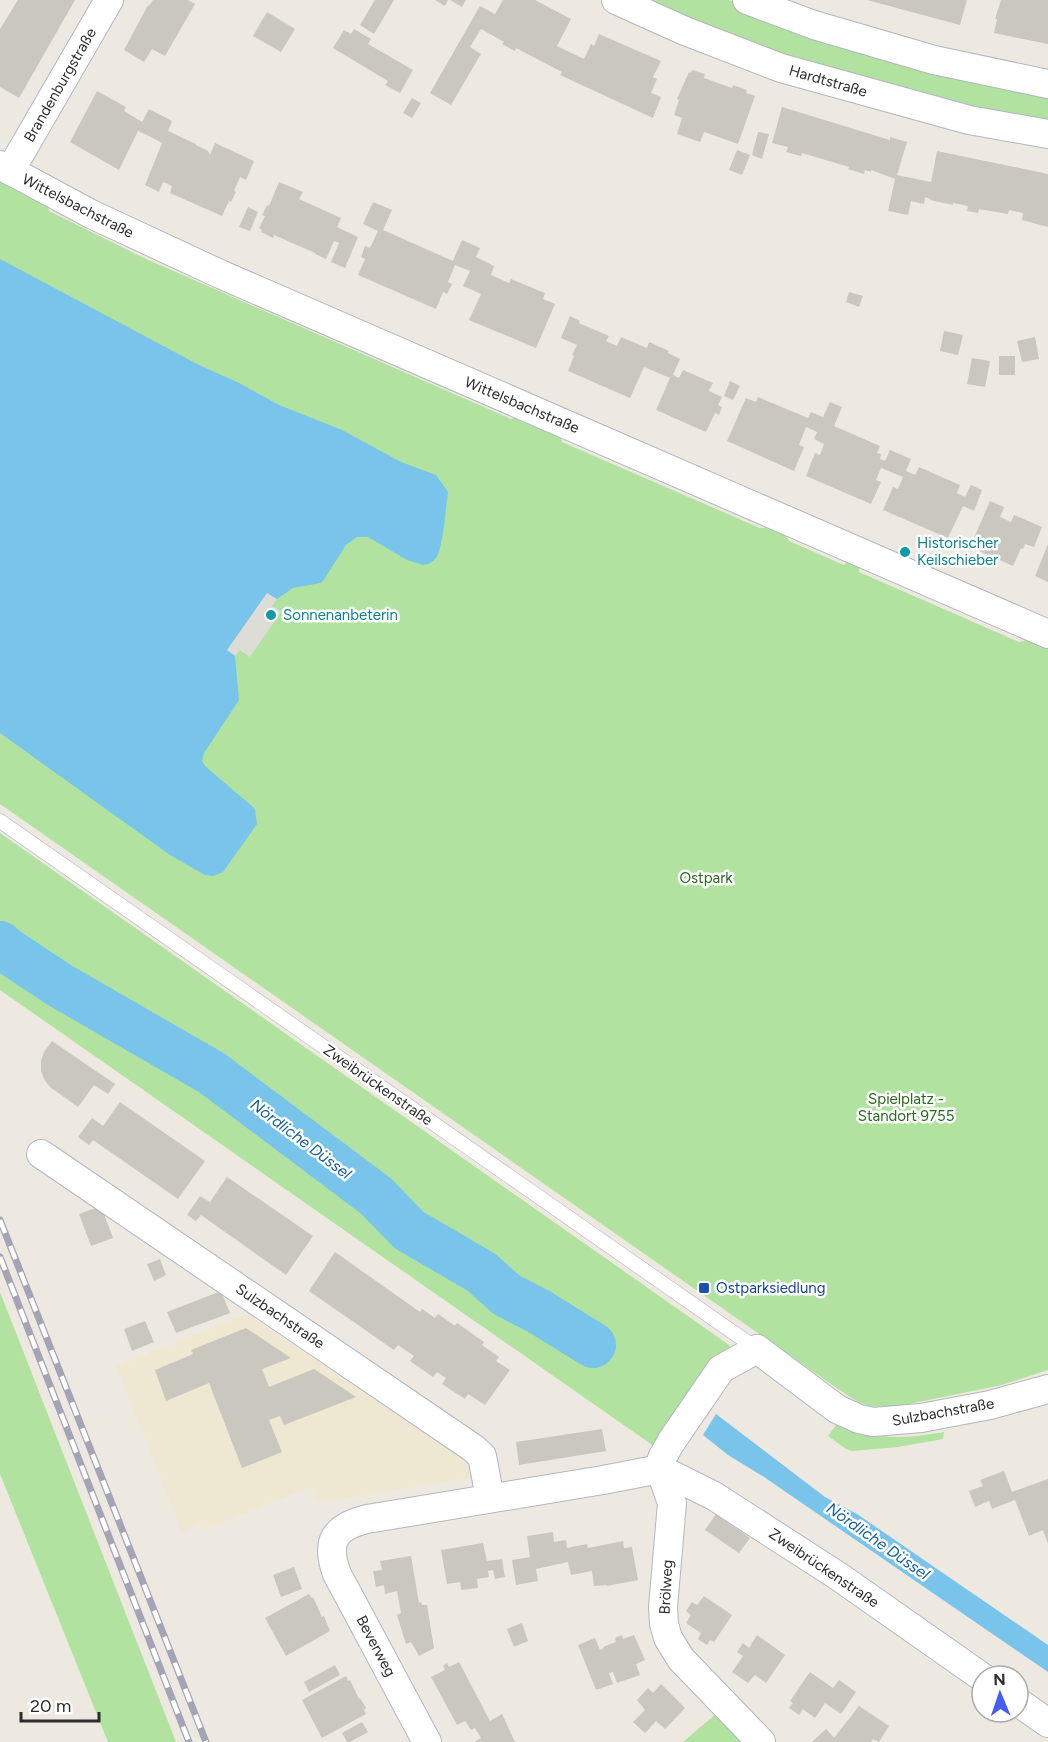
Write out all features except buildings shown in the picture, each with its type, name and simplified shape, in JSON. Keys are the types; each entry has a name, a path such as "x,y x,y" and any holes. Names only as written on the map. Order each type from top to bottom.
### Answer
{"street":[{"name":"Brandenburgstraße","path":"5,168 109,0"},
{"name":"Hardtstraße","path":"616,0 685,31 781,68 969,120 1048,134"},
{"path":"747,0 814,25 934,60 1048,84"},
{"name":"Wittelsbachstraße","path":"5,168 91,214 191,261 1048,634"},
{"name":"Sulzbachstraße","path":"41,1154 473,1448 482,1456 490,1498"},
{"path":"490,1498 660,1469 662,1458 671,1442 722,1370 757,1349"},
{"name":"Sulzbachstraße","path":"757,1349 837,1409 859,1419 873,1422 932,1416 990,1405 1048,1389"},
{"name":"Zweibrückenstraße","path":"660,1469 714,1496 800,1551 970,1669"},
{"name":"Brölweg","path":"660,1469 672,1503 663,1607 668,1638 681,1659 761,1742"},
{"name":"Beverweg","path":"427,1742 337,1574 333,1565 332,1547 339,1532 353,1522 490,1498"},
{"path":"1030,1710 1048,1723"}],"lane":[{"name":"Zweibrückenstraße","path":"0,820 757,1349"}],"shaded area":[{"path":"267,592 277,599 272,606 281,612 250,657 240,650 235,656 227,650"},
{"path":"247,1314 459,1457 475,1477 318,1503 310,1487 204,1530 199,1524 182,1532 116,1366"}],"green space":[{"path":"632,0 729,0 812,32 1048,91 1048,128 871,87"},
{"name":"Ostpark","path":"0,174 50,204 49,211 144,258 511,419 518,411 564,431 562,442 760,528 764,528 766,523 789,533 787,537 789,541 844,565 849,559 860,564 859,572 1019,642 1024,641 1026,636 1048,644 1048,1370 1002,1385 894,1407 869,1406 858,1402 0,804"},
{"path":"0,833 729,1345 732,1351 658,1449 0,990"},
{"path":"0,1292 176,1742 108,1742 0,1474"},
{"path":"837,1424 869,1434 893,1437 944,1432 943,1439 898,1447 852,1451 828,1436"},
{"path":"717,1713 744,1742 683,1742"}],"water":[{"path":"0,259 279,405 342,430 401,462 436,475 448,492 441,545 432,562 423,565 407,560 368,537 357,537 346,545 320,583 293,588 277,599 267,593 227,650 235,656 239,700 204,753 202,761 253,807 257,824 223,872 213,876 205,875 170,855 0,733"},
{"path":"716,1414 825,1497 857,1514 1048,1645 1048,1672 764,1477 728,1455 703,1435"}],"waterway":[{"name":"Nördliche Düssel","path":"0,944 61,986 212,1073 376,1196 409,1230 481,1272 507,1295 593,1345"}],"railway":[{"path":"0,1220 206,1742"},
{"path":"0,1257 189,1742"}],"place":[{"name":"Historischer Keilschieber","path":"905,552"},
{"name":"Sonnenanbeterin","path":"271,615"},
{"name":"Ostparksiedlung","path":"704,1288"}],"park label":[{"name":"Spielplatz - Standort 9755","path":"906,1108"}]}
